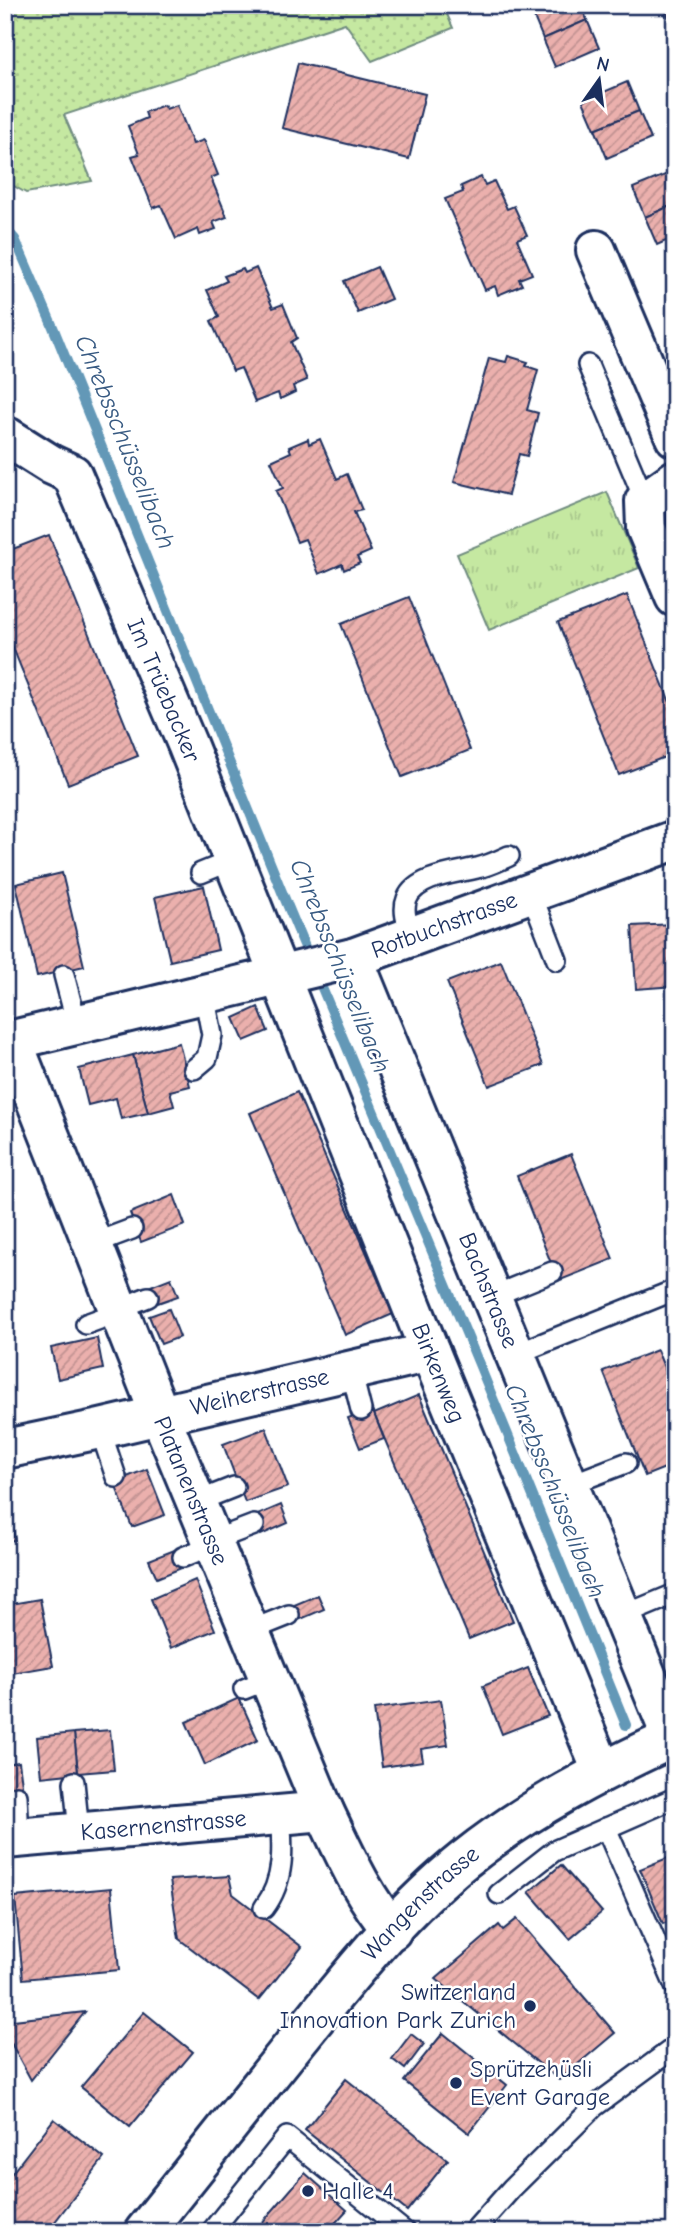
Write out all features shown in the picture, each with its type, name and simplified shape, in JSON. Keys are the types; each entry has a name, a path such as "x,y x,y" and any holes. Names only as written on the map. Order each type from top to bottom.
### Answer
{"street":[{"path":"596,250 675,437"},
{"name":"Im Trüebacker","path":"7,437 50,464 72,474 187,744 217,867 288,974"},
{"path":"660,491 646,528 675,597"},
{"name":"Rotbuchstrasse","path":"9,1041 346,960 675,840"},
{"name":"Bachstrasse","path":"346,960 493,1296 622,1616 674,1737"},
{"name":"Birkenweg","path":"288,974 430,1352 602,1771"},
{"name":"Platanenstrasse","path":"9,1041 92,1244 126,1319 160,1415 196,1502 203,1548 249,1631 257,1684 353,1872 376,1912 392,1930"},
{"name":"Weiherstrasse","path":"5,1449 430,1352"},
{"name":"Wangenstrasse","path":"144,2232 343,1984 425,1894 465,1859 528,1813 602,1771 674,1737"},
{"name":"Kasernenstrasse","path":"12,1838 324,1811"}],"lane":[{"path":"588,365 660,491"},
{"path":"412,937 406,920 407,899 418,886 443,875 480,868 509,856"},
{"path":"531,893 557,960"},
{"path":"64,975 77,1025"},
{"path":"194,1069 207,1058 212,1035 204,994"},
{"path":"92,1244 131,1229"},
{"path":"493,1296 552,1272"},
{"path":"516,1354 675,1290"},
{"path":"351,1370 361,1410"},
{"path":"100,1429 116,1477"},
{"path":"569,1485 626,1463"},
{"path":"196,1502 234,1487"},
{"path":"203,1548 254,1525"},
{"path":"622,1616 675,1594"},
{"path":"249,1631 289,1615"},
{"path":"74,1782 79,1832"},
{"path":"12,1838 17,1796"},
{"path":"499,1894 554,1851 675,1798"},
{"path":"264,1908 276,1892 281,1867 280,1815"},
{"path":"606,1828 675,1986"},
{"path":"473,2232 512,2188 595,2106 675,2046"},
{"path":"211,2232 287,2137 405,2232"}],"green space":[{"path":"5,5 443,5 453,28 372,61 345,23 64,115 92,181 26,193 5,181"},
{"path":"607,492 639,568 489,630 457,554"}],"building":[{"path":"542,5 581,5 587,20 543,39 531,10"},
{"path":"663,5 675,5 675,17 669,19"},
{"path":"587,20 599,48 555,67 543,39"},
{"path":"298,63 425,94 409,159 282,128"},
{"path":"627,82 639,111 595,129 583,101"},
{"path":"164,105 166,109 177,105 193,144 204,140 218,175 211,178 227,217 213,222 216,229 200,235 198,229 176,239 161,205 153,208 132,156 139,154 128,126 147,118 145,112"},
{"path":"639,111 651,139 607,158 595,129"},
{"path":"675,171 675,204 645,217 633,188"},
{"path":"481,177 485,185 494,181 507,209 514,206 527,235 517,239 532,274 519,279 522,285 498,295 495,286 485,290 445,199 463,192 461,186"},
{"path":"675,204 675,237 657,245 645,217"},
{"path":"377,267 391,299 358,313 344,281"},
{"path":"256,268 273,308 283,304 297,338 291,342 307,380 293,386 295,392 280,399 278,393 255,402 241,368 233,371 211,321 219,317 207,290 227,281 224,276 243,269 245,273"},
{"path":"508,356 528,362 526,366 538,370 527,410 538,413 527,456 519,454 508,495 454,482 489,358 506,362"},
{"path":"308,439 309,444 320,439 337,479 347,474 362,510 354,512 371,551 357,557 360,563 344,570 342,564 319,574 305,539 297,542 276,491 283,488 271,461 291,452 289,447"},
{"path":"49,535 138,756 68,784 5,628 5,552"},
{"path":"627,595 675,715 675,753 619,775 558,622"},
{"path":"409,597 470,750 402,777 341,624"},
{"path":"62,873 84,966 37,977 16,884"},
{"path":"204,886 218,950 170,961 155,897"},
{"path":"675,924 675,986 636,989 632,926"},
{"path":"501,961 543,1065 489,1086 447,982"},
{"path":"258,1007 268,1031 244,1041 234,1018"},
{"path":"179,1043 190,1086 170,1091 174,1106 148,1113 133,1055"},
{"path":"133,1055 148,1113 121,1119 116,1098 88,1105 79,1069"},
{"path":"297,1092 393,1314 345,1335 250,1113"},
{"path":"571,1154 613,1259 558,1281 517,1176"},
{"path":"174,1195 185,1225 141,1242 130,1213"},
{"path":"171,1278 178,1296 155,1304 148,1287"},
{"path":"169,1309 180,1337 161,1344 149,1316"},
{"path":"97,1338 103,1369 58,1379 51,1348"},
{"path":"657,1350 675,1394 675,1464 645,1476 603,1371"},
{"path":"419,1395 513,1621 469,1639 374,1414"},
{"path":"372,1409 384,1439 360,1448 348,1418"},
{"path":"266,1428 288,1487 245,1502 223,1444"},
{"path":"147,1469 165,1515 132,1527 114,1482"},
{"path":"5,1498 8,1498 15,1540 5,1541"},
{"path":"281,1505 288,1523 261,1535 253,1517"},
{"path":"177,1549 184,1567 157,1578 149,1560"},
{"path":"195,1580 215,1630 171,1648 151,1599"},
{"path":"318,1595 324,1609 294,1622 287,1608"},
{"path":"40,1599 53,1666 6,1674 5,1605"},
{"path":"528,1668 548,1716 502,1734 483,1686"},
{"path":"239,1698 258,1740 205,1765 186,1722"},
{"path":"441,1700 448,1745 421,1749 423,1761 382,1767 374,1709"},
{"path":"110,1730 114,1770 78,1773 74,1733"},
{"path":"74,1733 78,1773 41,1777 37,1737"},
{"path":"19,1762 23,1792 9,1794 5,1764"},
{"path":"675,1855 675,1919 663,1924 640,1869"},
{"path":"561,1865 602,1912 570,1939 529,1892"},
{"path":"229,1876 233,1894 302,1947 259,2000 179,1939 170,1880"},
{"path":"111,1888 119,1970 23,1979 15,1897"},
{"name":"Switzerland Innovation Park Zurich","path":"517,1919 615,2033 559,2080 436,1979 499,1925 503,1930"},
{"path":"85,2012 31,2080 5,2032 5,2021"},
{"path":"144,2012 193,2052 130,2127 81,2087"},
{"name":"Sprützehüsli Event Garage","path":"443,2033 507,2085 469,2133 404,2081"},
{"path":"411,2034 424,2044 405,2069 392,2059"},
{"path":"346,2079 448,2160 407,2211 305,2130"},
{"path":"54,2119 104,2158 47,2232 5,2232 5,2182"},
{"name":"Halle 4","path":"305,2173 347,2210 327,2232 254,2232"}],"waterway":[{"name":"Chrebsschüsselibach","path":"5,228 15,239 53,327 282,892 626,1725"}],"place":[{"name":"Switzerland Innovation Park Zurich","path":"530,2006"},
{"name":"Sprützehüsli Event Garage","path":"456,2083"},
{"name":"Halle 4","path":"308,2191"}]}
